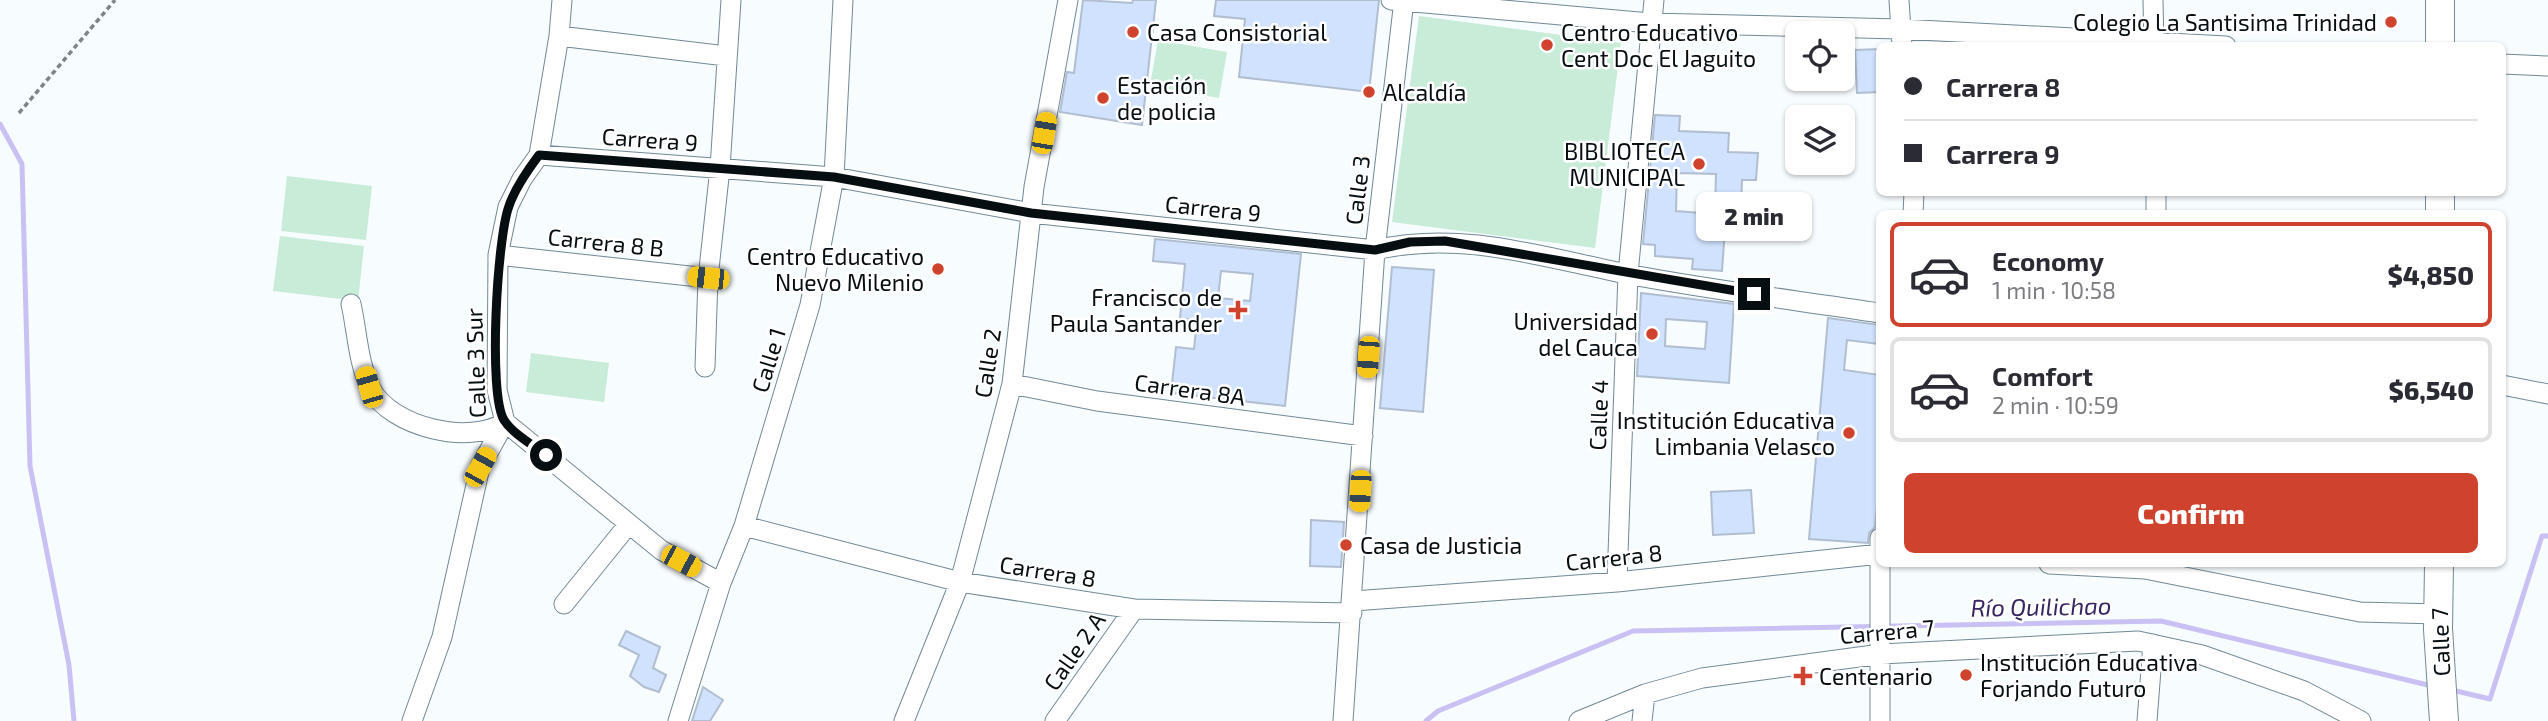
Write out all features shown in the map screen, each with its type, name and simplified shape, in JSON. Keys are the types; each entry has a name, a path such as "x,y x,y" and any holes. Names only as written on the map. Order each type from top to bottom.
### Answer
{"street":[{"name":"Calle 3 Sur","path":"412,721 442,637 480,467 505,422 497,390 498,255 508,207 522,179 539,155 559,36 562,0"},
{"path":"705,367 708,278 720,169 731,0"},
{"name":"Calle 1","path":"678,721 721,583 744,526 810,305 834,177 844,0"},
{"name":"Calle 2","path":"904,721 960,582 1012,384 1031,213 1068,0"},
{"name":"Calle 4","path":"1617,582 1628,274 1654,0"},
{"path":"1899,0 1901,37"},
{"path":"2153,0 2154,42"},
{"path":"2440,0 2440,42"},
{"path":"1400,1 1650,23 1901,37 2112,42"},
{"name":"Calle 3","path":"1343,721 1353,607 1375,250 1400,1"},
{"path":"559,36 726,56"},
{"path":"2506,64 2548,66"},
{"name":"Carrera 9","path":"539,155 834,177 1031,213 1375,250 1410,242 1445,241 1548,256 1628,274 1876,312"},
{"name":"Carrera 8 B","path":"498,255 708,278"},
{"path":"351,304 369,387 382,406 407,419 447,432 481,433 505,422 578,479 628,526 661,551 721,583"},
{"name":"Carrera 8A","path":"1012,384 1097,401 1363,436"},
{"path":"2506,386 2548,394"},
{"path":"564,604 628,526"},
{"name":"Carrera 8","path":"744,526 960,582 1134,609 1353,607 1876,553"},
{"path":"1879,567 1880,721"},
{"path":"2150,567 2361,612 2438,622"},
{"name":"Calle 7","path":"2439,567 2438,622 2444,721"},
{"name":"Calle 2 A","path":"1055,721 1134,609"},
{"name":"Carrera 7","path":"1579,721 1645,694 1702,678 1881,647 2138,641 2202,655 2304,691 2361,721"},
{"path":"2147,721 2153,644"},
{"path":"1642,721 1645,694"}],"path":[{"path":"19,113 115,0"}],"green space":[{"path":"1419,16 1621,43 1595,248 1392,222"},
{"path":"1158,40 1227,52 1219,98 1150,86"},
{"path":"287,176 372,186 366,240 281,231"},
{"path":"280,236 364,246 358,301 273,291"},
{"path":"531,353 609,363 604,402 526,392"}],"building":[{"path":"1083,0 1132,3 1133,0 1156,0 1142,125 1060,112 1067,72 1074,73"},
{"path":"1216,0 1379,0 1369,92 1239,77 1245,19 1214,16"},
{"path":"1876,49 1876,92 1857,93 1855,50"},
{"path":"1655,115 1680,116 1679,131 1729,133 1728,152 1758,153 1756,180 1742,180 1741,209 1715,208 1716,174 1677,173 1676,211 1726,215 1722,271 1692,269 1693,259 1655,256 1655,245 1643,244"},
{"name":"Francisco de Paula Santander","path":"1155,239 1301,254 1285,406 1171,393 1176,347 1194,349 1197,320 1180,318 1185,264 1153,261","holes":["1221,271 1253,274 1250,301 1218,298"]},
{"path":"1392,267 1434,270 1423,412 1380,408"},
{"name":"Universidad del Cauca","path":"1641,293 1734,304 1729,383 1637,376","holes":["1666,319 1707,322 1705,349 1665,346"]},
{"path":"1828,318 1876,324 1876,344 1847,340 1844,370 1876,374 1875,527 1869,533 1868,543 1809,539"},
{"path":"1751,490 1754,533 1713,535 1711,492"},
{"path":"1311,520 1344,522 1341,567 1310,566"},
{"path":"626,631 660,647 653,668 666,675 659,692 644,687 630,676 639,655 619,645"},
{"path":"703,687 723,700 710,721 692,721"}],"waterway":[{"path":"0,124 22,164 30,466 69,665 74,721"},
{"name":"Río Quilichao","path":"2452,690 2490,699 2542,536 2548,536"},
{"name":"Río Quilichao","path":"1426,721 1438,711 1633,631 2161,621 2432,686"}],"place":[{"name":"Colegio La Santisima Trinidad","path":"2391,22"},
{"name":"Casa Consistorial","path":"1133,32"},
{"name":"Centro Educativo Cent Doc El Jaguito","path":"1547,45"},
{"name":"Alcaldía","path":"1369,92"},
{"name":"Estación de policia","path":"1103,98"},
{"name":"BIBLIOTECA MUNICIPAL","path":"1699,164"},
{"name":"Centro Educativo Nuevo Milenio","path":"938,269"},
{"name":"Francisco de Paula Santander","path":"1238,310"},
{"name":"Universidad del Cauca","path":"1652,334"},
{"name":"Institución Educativa Limbania Velasco","path":"1849,433"},
{"name":"Casa de Justicia","path":"1346,545"},
{"name":"Institución Educativa Forjando Futuro","path":"1966,675"},
{"name":"Centenario","path":"1803,676"}],"route":[{"path":"546,455 505,422 499,408 497,390 498,255 508,207 522,179 539,155 834,177 1031,213 1375,250 1410,242 1445,241 1548,256 1628,274 1754,294"}]}
